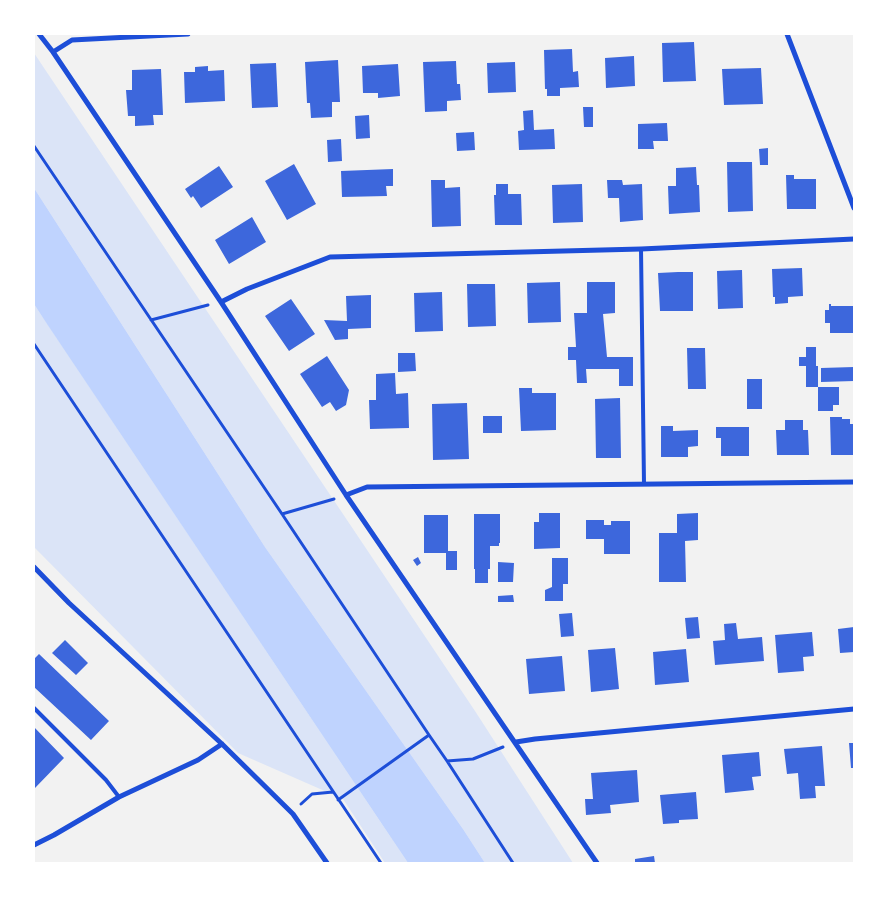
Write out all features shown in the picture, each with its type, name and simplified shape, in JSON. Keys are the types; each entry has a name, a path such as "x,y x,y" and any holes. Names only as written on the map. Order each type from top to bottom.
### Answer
{"street":[{"path":"38,34 53,52 221,302 346,495 597,863"},
{"path":"53,52 72,40 188,34"},
{"path":"787,34 854,208"},
{"path":"221,302 247,289 330,257 641,249 854,239"},
{"path":"346,495 367,487 854,482"},
{"path":"34,566 69,603 222,744 294,814 327,863"},
{"path":"516,742 854,709"},
{"path":"34,845 119,797 198,760 222,744"}],"lane":[{"path":"641,249 644,484"},
{"path":"34,708 106,780 119,797"}],"path":[{"path":"34,146 282,514 513,863"},
{"path":"151,320 221,302"},
{"path":"34,344 381,863"},
{"path":"282,514 346,495"},
{"path":"338,800 429,735"},
{"path":"447,761 473,760 516,742"},
{"path":"294,814 312,794 333,792"}],"shaded area":[{"path":"34,53 475,711 573,863 485,863 265,547 34,188"},
{"path":"34,304 408,863 385,863 343,799 238,753 34,547"}],"water":[{"path":"34,188 265,547 485,863 408,863 47,324 34,304"}],"building":[{"path":"694,42 696,81 663,82 662,43"},
{"path":"572,49 573,72 578,71 579,87 560,88 560,96 547,96 547,89 545,89 544,50"},
{"path":"634,56 635,86 606,88 605,58"},
{"path":"338,60 340,102 332,102 332,117 311,118 310,103 307,103 305,62"},
{"path":"456,61 457,84 460,84 461,100 447,101 447,111 425,112 423,62"},
{"path":"515,62 516,92 488,93 487,63"},
{"path":"276,63 278,107 252,108 250,64"},
{"path":"398,64 400,96 378,98 378,93 363,93 362,66"},
{"path":"208,66 208,71 224,70 225,101 185,103 184,72 195,72 195,67"},
{"path":"761,68 763,104 724,105 722,69"},
{"path":"161,69 163,115 153,115 154,125 135,126 135,116 128,116 126,90 132,90 132,70"},
{"path":"583,107 593,107 593,127 584,127"},
{"path":"533,110 534,130 554,129 555,149 519,150 518,131 524,130 523,111"},
{"path":"369,115 370,138 356,139 355,116"},
{"path":"667,123 668,141 653,141 654,149 638,149 638,124"},
{"path":"474,132 475,150 457,151 456,133"},
{"path":"341,139 342,161 328,162 327,140"},
{"path":"768,148 768,165 760,165 759,149"},
{"path":"727,162 752,162 753,211 728,212"},
{"path":"294,164 316,204 287,220 265,181"},
{"path":"219,166 233,187 201,208 193,196 191,198 185,189"},
{"path":"696,167 700,212 669,214 668,186 676,186 676,168"},
{"path":"393,169 393,186 386,186 387,196 342,197 341,171"},
{"path":"786,175 794,175 794,179 816,179 816,209 787,209"},
{"path":"431,180 445,180 445,188 460,187 461,226 432,227"},
{"path":"607,180 622,180 623,185 642,184 643,220 620,222 619,198 608,198"},
{"path":"496,184 508,184 508,194 521,194 522,225 495,225 494,195 496,195"},
{"path":"582,184 583,222 553,223 552,185"},
{"path":"252,217 266,242 229,264 215,240"},
{"path":"802,268 803,296 788,297 788,303 775,304 772,269"},
{"path":"742,270 743,308 718,309 717,271"},
{"path":"693,272 693,311 660,311 658,273"},
{"path":"560,282 561,322 528,323 527,283"},
{"path":"587,282 615,282 615,313 603,314 607,357 633,357 633,386 619,386 619,369 586,369 587,383 577,383 576,360 568,360 568,347 576,347 574,313 587,313"},
{"path":"467,284 495,284 496,326 468,327"},
{"path":"442,292 443,331 415,332 414,293"},
{"path":"371,295 371,328 348,329 348,339 335,340 324,320 347,321 346,296"},
{"path":"291,299 315,334 289,351 265,316"},
{"path":"829,304 831,306 854,306 854,333 830,333 830,323 825,323 825,310 829,310"},
{"path":"806,347 816,347 818,387 806,387 806,366 799,366 799,357 806,357"},
{"path":"687,348 705,348 706,389 688,389"},
{"path":"398,353 415,353 416,371 398,372"},
{"path":"327,356 349,390 346,405 336,411 330,402 322,407 300,374"},
{"path":"854,367 854,381 821,382 821,368"},
{"path":"395,373 396,394 408,393 409,428 370,429 369,400 376,400 376,374"},
{"path":"747,379 762,379 762,409 747,409"},
{"path":"818,387 839,387 839,405 833,405 833,411 818,411"},
{"path":"519,388 532,388 532,393 556,393 556,430 521,431"},
{"path":"620,398 621,458 596,458 595,399"},
{"path":"467,403 469,459 433,460 432,404"},
{"path":"483,416 502,416 502,433 483,433"},
{"path":"830,417 850,419 850,424 854,424 854,455 831,455"},
{"path":"785,420 803,420 803,430 808,430 809,455 777,455 776,430 785,430"},
{"path":"661,426 673,426 673,431 698,430 698,446 688,447 688,457 661,457"},
{"path":"716,427 749,427 749,456 721,456 721,438 716,438"},
{"path":"539,513 560,513 560,548 534,549 534,522 539,522"},
{"path":"698,513 698,540 685,541 686,582 659,582 659,533 677,533 677,514"},
{"path":"474,514 500,514 500,543 499,546 490,546 488,583 475,583"},
{"path":"424,515 448,515 448,551 457,551 457,570 446,570 446,553 424,553"},
{"path":"586,520 604,520 604,525 611,525 611,521 630,521 630,554 604,554 604,539 586,539"},
{"path":"418,557 421,563 417,566 413,560"},
{"path":"552,558 568,558 568,584 563,584 563,601 545,601 545,590 552,587"},
{"path":"498,562 514,563 513,582 498,582"},
{"path":"513,595 514,602 498,602 498,596"},
{"path":"572,613 574,636 561,637 559,614"},
{"path":"698,617 700,638 687,639 685,618"},
{"path":"736,623 738,639 762,637 764,661 715,665 713,641 725,640 724,624"},
{"path":"854,627 854,652 840,653 838,629"},
{"path":"812,632 814,656 803,657 804,671 778,673 775,635"},
{"path":"65,640 88,663 76,675 52,653"},
{"path":"615,648 619,689 591,692 588,650"},
{"path":"686,649 689,682 655,685 653,652"},
{"path":"39,654 109,721 91,740 34,687 34,659"},
{"path":"562,656 565,691 529,694 526,659"},
{"path":"34,727 64,758 35,788 34,787"},
{"path":"849,743 854,743 854,768 851,768"},
{"path":"822,746 825,786 815,786 816,798 800,799 798,773 787,774 784,749"},
{"path":"759,752 761,776 752,777 754,790 725,793 722,755"},
{"path":"637,770 639,802 610,805 611,813 586,815 585,799 593,799 591,773"},
{"path":"696,792 698,819 679,820 679,823 663,824 660,795"},
{"path":"654,856 655,863 635,863 635,859"}]}
